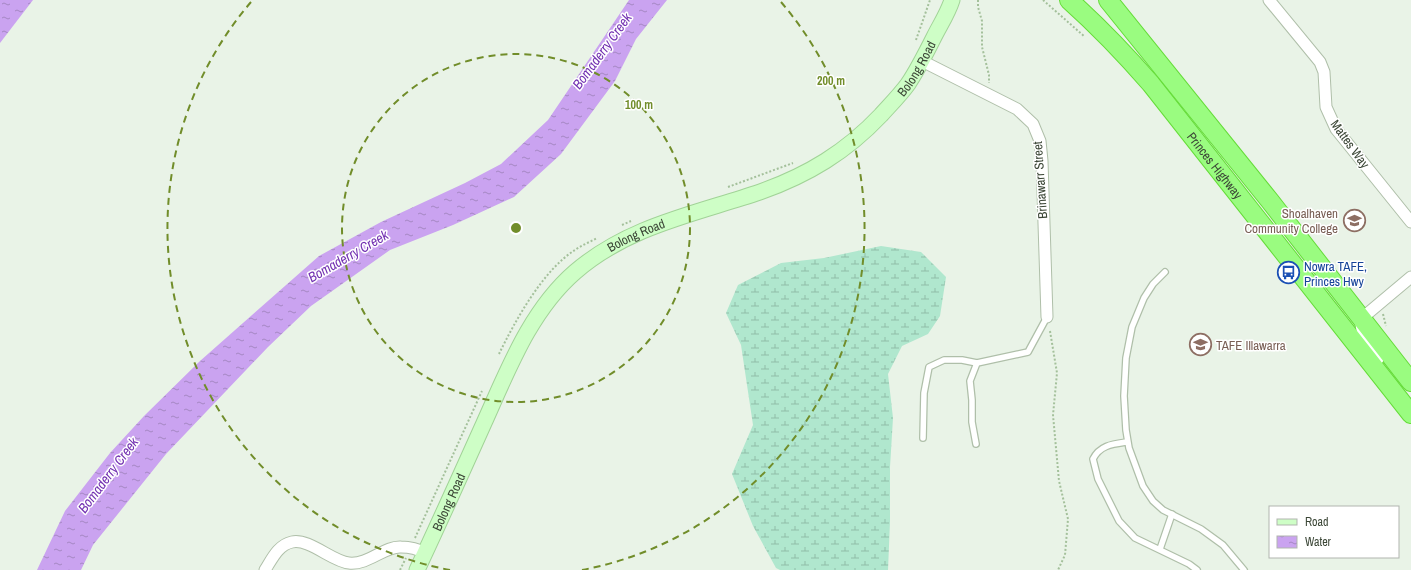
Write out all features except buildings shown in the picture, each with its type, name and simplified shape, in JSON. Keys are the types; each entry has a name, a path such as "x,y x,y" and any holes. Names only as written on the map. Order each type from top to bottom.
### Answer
{"highway":[{"name":"Princes Highway","path":"1069,0 1122,50 1151,84 1410,413"},
{"name":"Princes Highway","path":"1108,0 1270,201 1411,382"}],"main road":[{"name":"Bolong Road","path":"417,570 516,352 538,314 559,288 588,261 616,243 645,229 760,192 797,177 818,167 847,146 865,132 908,84 922,61 953,1"}],"street":[{"name":"Mattes Way","path":"1269,0 1320,62 1324,72 1326,107 1336,130 1411,222"},
{"name":"Brinawarr Street","path":"922,61 1017,109 1033,124 1040,141 1042,161 1047,317"},
{"path":"1410,413 1386,369 1363,336 1360,327 1361,319 1411,276"},
{"path":"266,570 278,549 292,542 303,543 317,548 348,563 363,562 400,546 425,553"}],"lane":[{"path":"1165,272 1153,284 1144,298 1132,327 1126,358 1124,396 1128,448 1143,486 1153,501 1158,506 1201,529 1223,544 1244,570"},
{"path":"923,438 924,393 929,367 944,360 962,360 977,363 1028,352 1047,317"},
{"path":"976,444 972,422 970,380 977,363"},
{"path":"1127,442 1104,447 1096,451 1093,459 1098,480 1119,521 1135,538 1160,549 1189,564 1197,570"},
{"path":"1160,549 1172,514"}],"path":[{"path":"916,41 930,0"},
{"path":"978,0 978,7 982,21 982,47 989,75 989,94"},
{"path":"1043,0 1089,40"},
{"path":"727,188 794,162"},
{"path":"617,227 636,219"},
{"path":"498,357 507,338 534,292 549,273 575,250 601,236"},
{"path":"1047,317 1057,373 1053,415 1059,481 1068,519 1065,555 1058,570"},
{"path":"400,570 485,385"}],"green space":[{"path":"881,246 921,252 946,277 940,316 928,334 902,346 888,374 893,418 890,467 888,570 780,570 776,568 753,526 732,474 753,425 741,345 726,313 738,285 781,263 824,258"}],"water":[{"path":"0,0 33,0 0,43"},
{"name":"Bomaderry Creek","path":"629,0 667,0 636,39 615,81 561,154 514,197 453,225 390,250 311,306 268,347 166,454 93,545 81,570 37,570 65,511 110,453 144,416 200,361 319,256 381,222 465,183 501,164 548,120"}],"place":[{"name":"Shoalhaven Community College","path":"1354,220"},
{"name":"Nowra TAFE, Princes Hwy","path":"1289,273"},
{"name":"TAFE Illawarra","path":"1200,345"}]}
